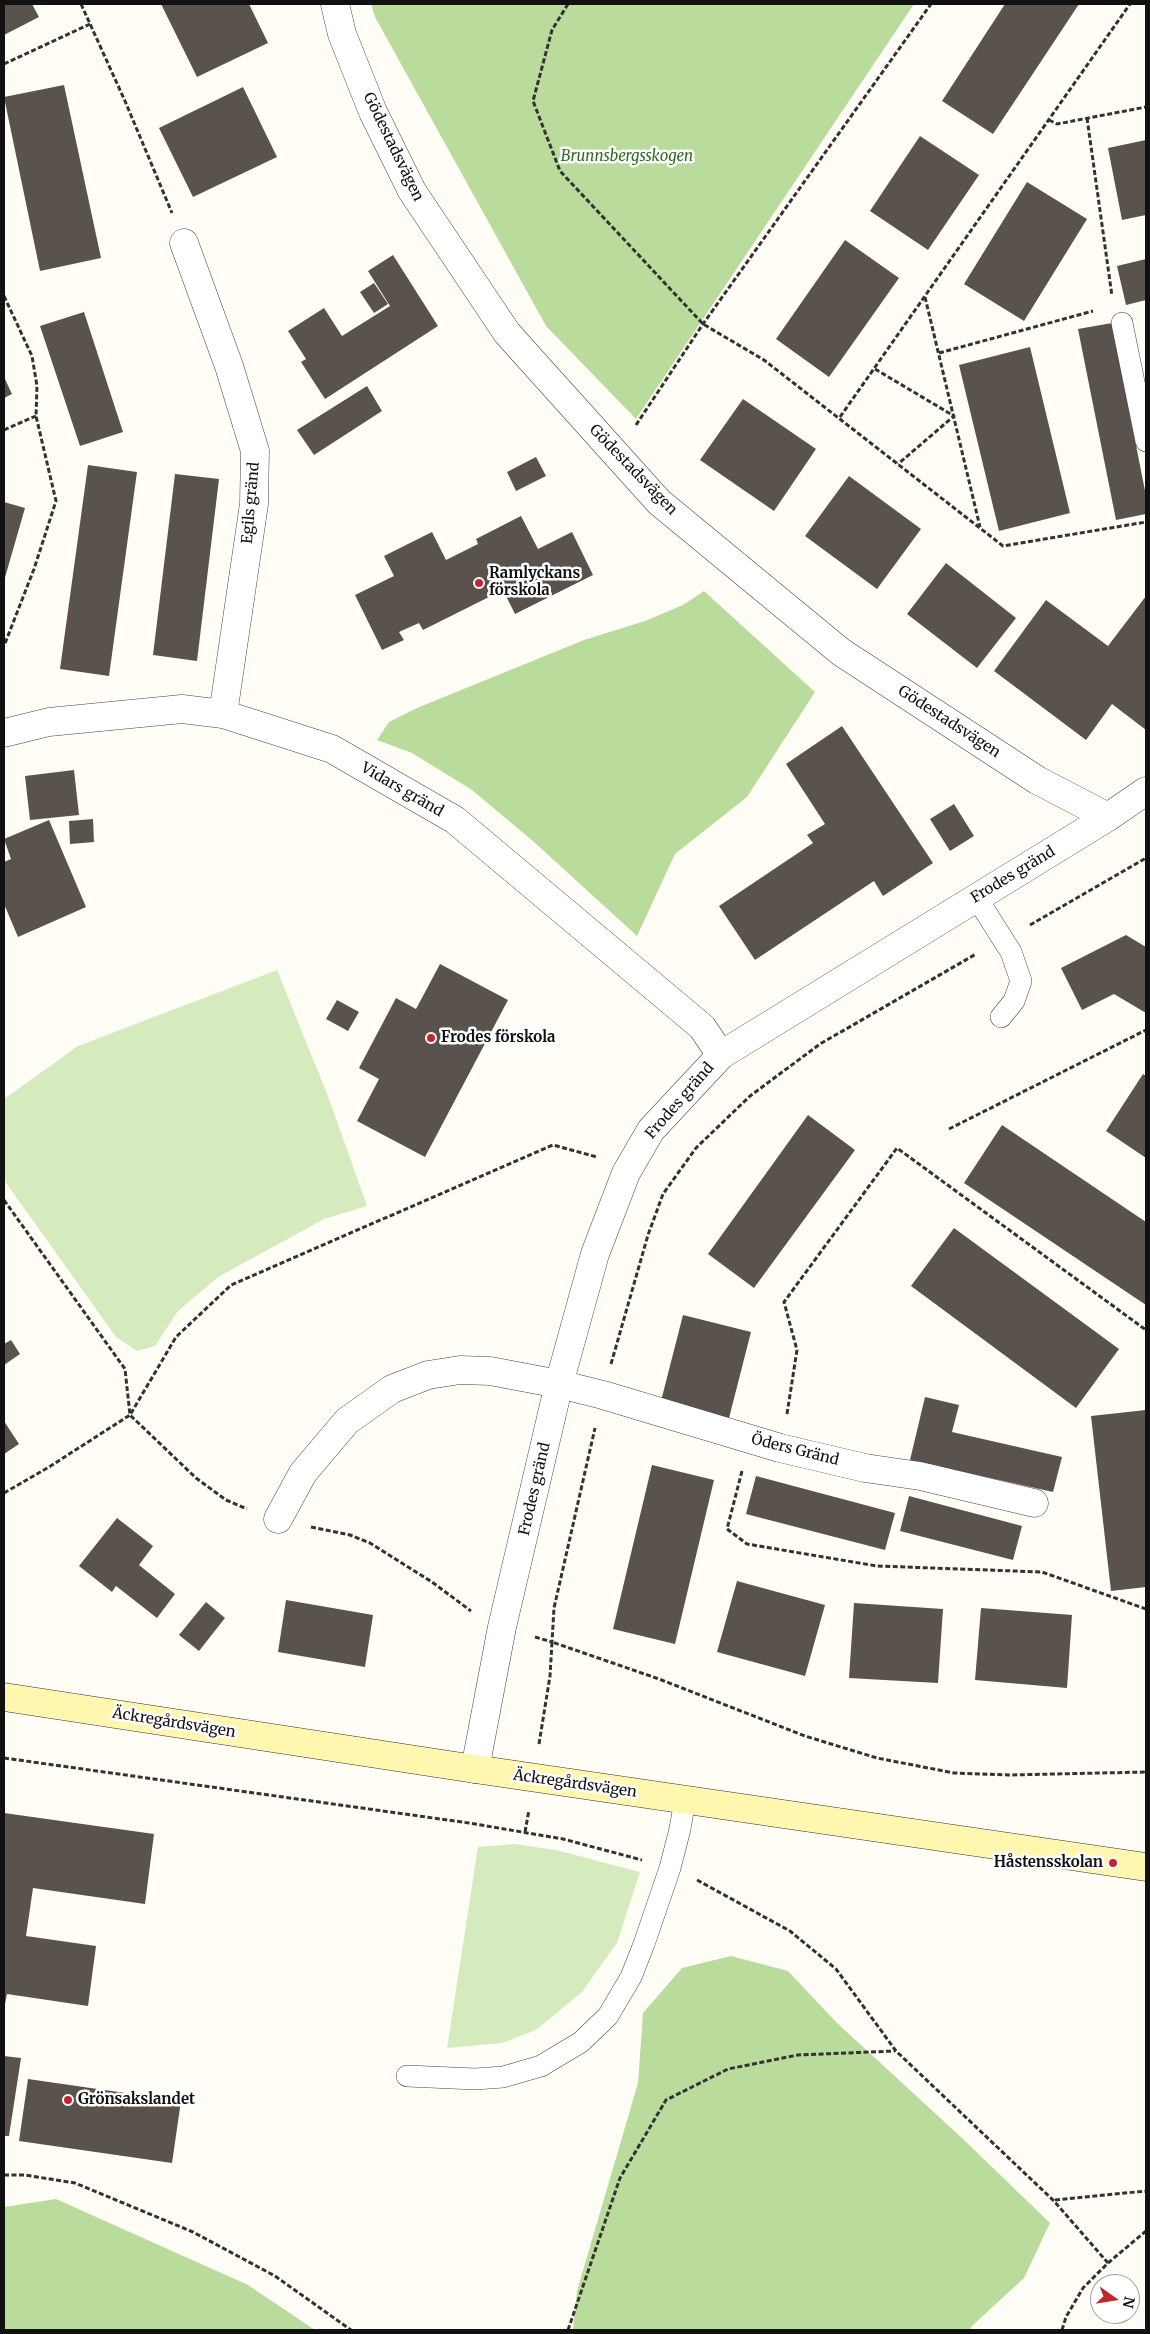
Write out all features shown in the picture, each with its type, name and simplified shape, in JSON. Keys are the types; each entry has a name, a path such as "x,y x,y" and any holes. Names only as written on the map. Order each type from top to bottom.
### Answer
{"street":[{"name":"Gödestadsvägen","path":"335,4 342,34 373,112 412,191 508,333 659,502 841,652 1037,780 1108,817"},
{"name":"Egils gränd","path":"184,243 229,366 255,451 254,504 223,714"},
{"name":"Vidars gränd","path":"4,733 49,722 182,709 223,714 332,749 455,820 702,1027 721,1055"},
{"name":"Frodes gränd","path":"475,1769 502,1626 559,1384 595,1254 626,1173 651,1130 721,1055 1108,817 1146,790"},
{"name":"Öders Gränd","path":"278,1519 303,1473 347,1422 392,1389 428,1375 460,1370 490,1371 559,1384 603,1395 780,1448 865,1468 920,1476 1034,1502"},
{"name":"Äckregårdsvägen","path":"4,1697 533,1778 1146,1867"}],"lane":[{"path":"1118,315 1146,441"},
{"path":"976,897 1011,952 1021,981 1014,1001 1001,1017"},
{"path":"406,2076 475,2079 503,2077 541,2066 581,2042 608,2016 631,1977 644,1944 670,1868 685,1800"}],"path":[{"path":"81,4 146,151 184,243"},
{"path":"568,4 552,30 533,101 560,171 703,324 764,360 840,417 1003,546 1146,522"},
{"path":"616,455 703,324 931,4"},
{"path":"840,417 1130,4"},
{"path":"4,64 90,24"},
{"path":"1049,120 1057,124 1146,107"},
{"path":"1087,118 1118,315"},
{"path":"4,296 32,356 37,386 36,416 56,501 34,570 4,646"},
{"path":"925,296 980,528"},
{"path":"939,353 1095,311"},
{"path":"875,369 954,416"},
{"path":"4,430 36,416"},
{"path":"898,464 954,416"},
{"path":"525,1832 550,1676 554,1608 603,1395 648,1235 664,1194 696,1148 750,1096 820,1044 1146,858"},
{"path":"949,1129 1146,1030"},
{"path":"4,1493 49,1467 130,1415 176,1337 231,1285 553,1145 605,1159 664,1194"},
{"path":"780,1448 797,1350 784,1302 897,1148 1146,1330"},
{"path":"4,1200 125,1369 130,1415 196,1478 226,1500 254,1512 350,1535 370,1543 432,1582 477,1615 502,1626 659,1679 805,1736 877,1758 963,1773 1009,1775 1146,1772"},
{"path":"751,1439 727,1529 747,1544 877,1566 1042,1572 1146,1609"},
{"path":"4,1758 525,1832 615,1851 670,1868 699,1880 790,1930 836,1969 896,2051 1054,2200 1108,2263"},
{"path":"568,2330 620,2178 666,2100 728,2069 737,2067 798,2055 896,2051"},
{"path":"4,2175 25,2175 75,2183 193,2232 275,2276 351,2330"},
{"path":"1054,2200 1146,2191"},
{"path":"1062,2330 1066,2317 1084,2288 1108,2263 1146,2231"}],"green space":[{"name":"Brunnsbergsskogen","path":"371,4 914,4 636,419 546,326 375,17"},
{"path":"704,591 815,692 747,797 675,854 637,936 534,842 472,790 412,753 377,740 389,722 417,708 584,640 645,621 683,605"},
{"path":"277,970 328,1096 367,1206 324,1219 218,1277 178,1311 155,1346 137,1351 116,1337 4,1180 4,1099 78,1046"},
{"path":"515,1844 556,1850 640,1872 617,1943 582,1992 536,2030 502,2043 447,2048 478,1847"},
{"path":"731,1956 788,1971 837,2023 963,2139 1050,2223 1024,2278 970,2330 573,2330 577,2291 638,2083 643,2013 682,1968"},
{"path":"56,2199 248,2285 315,2330 4,2330 4,2207"}],"building":[{"path":"4,4 32,4 39,17 4,35"},
{"path":"161,4 249,4 268,43 197,77"},
{"path":"1005,4 1079,4 993,134 942,101"},
{"path":"64,85 101,258 40,271 4,97"},
{"path":"243,87 277,157 193,197 159,128"},
{"path":"920,136 979,175 928,250 870,211"},
{"path":"1146,140 1146,215 1122,220 1108,148"},
{"path":"1027,182 1087,219 1024,321 964,284"},
{"path":"845,240 899,278 829,377 776,339"},
{"path":"393,255 438,326 325,399 301,362 306,359 288,331 324,308 342,336 390,306 368,271"},
{"path":"1146,259 1146,300 1126,305 1117,266"},
{"path":"374,283 388,304 374,313 360,292"},
{"path":"84,312 123,432 80,446 40,326"},
{"path":"1112,323 1146,496 1146,514 1116,520 1078,329"},
{"path":"1030,347 1070,513 999,531 959,365"},
{"path":"4,377 12,394 4,398"},
{"path":"367,386 382,411 314,455 297,430"},
{"path":"743,399 816,449 774,511 700,460"},
{"path":"536,457 546,476 516,491 507,472"},
{"path":"88,465 137,472 109,676 60,669"},
{"path":"175,474 219,479 197,661 153,655"},
{"path":"849,476 921,529 877,589 805,536"},
{"path":"4,502 25,508 4,581"},
{"name":"Ramlyckans förskola","path":"521,516 538,549 572,532 593,575 515,614 503,590 423,630 419,623 399,632 404,640 382,650 355,595 394,576 384,556 432,532 446,560 478,544 476,539"},
{"path":"946,563 1016,618 977,668 907,614"},
{"path":"1146,596 1146,730 1112,704 1086,740 994,671 1046,600 1108,646"},
{"path":"842,726 933,863 883,896 874,881 755,960 719,906 813,843 807,835 825,824 786,764"},
{"path":"74,770 79,815 30,820 25,776"},
{"path":"954,804 974,836 950,851 930,819"},
{"path":"93,819 94,842 70,844 69,821"},
{"path":"49,820 86,907 18,937 4,904 4,862 11,859 4,839"},
{"path":"1126,935 1146,947 1146,1013 1114,994 1082,1010 1061,968"},
{"name":"Frodes förskola","path":"440,964 508,1000 425,1157 357,1121 379,1079 359,1068 396,998 416,1009"},
{"path":"337,1000 359,1012 348,1031 326,1019"},
{"path":"1143,1074 1146,1076 1146,1158 1106,1131"},
{"path":"808,1115 855,1150 754,1288 708,1254"},
{"path":"1002,1125 1146,1222 1146,1305 964,1183"},
{"path":"954,1228 1119,1349 1076,1408 911,1286"},
{"path":"683,1315 751,1332 729,1418 661,1401"},
{"path":"11,1340 20,1354 4,1365 4,1344"},
{"path":"925,1397 959,1405 952,1432 1062,1457 1053,1492 910,1460"},
{"path":"1146,1410 1146,1587 1111,1591 1091,1416"},
{"path":"4,1421 19,1444 4,1454"},
{"path":"652,1465 714,1480 675,1644 613,1629"},
{"path":"756,1476 895,1513 885,1550 746,1514"},
{"path":"909,1496 1022,1526 1013,1560 900,1531"},
{"path":"117,1518 153,1546 139,1565 175,1594 157,1618 116,1586 112,1592 79,1566"},
{"path":"737,1581 825,1605 805,1676 717,1652"},
{"path":"286,1600 373,1615 365,1667 278,1652"},
{"path":"206,1602 225,1618 199,1651 179,1635"},
{"path":"854,1603 943,1609 938,1683 849,1678"},
{"path":"981,1608 1072,1615 1067,1688 975,1680"},
{"path":"4,1813 154,1834 145,1904 33,1888 26,1936 96,1946 88,2006 7,1994 4,2009"},
{"path":"4,2056 21,2058 9,2136 4,2136"},
{"path":"28,2079 181,2101 172,2163 19,2141"}],"place":[{"name":"Ramlyckans förskola","path":"479,583"},
{"name":"Frodes förskola","path":"431,1038"},
{"name":"Håstensskolan","path":"1113,1863"},
{"name":"Grönsakslandet","path":"68,2100"}]}
